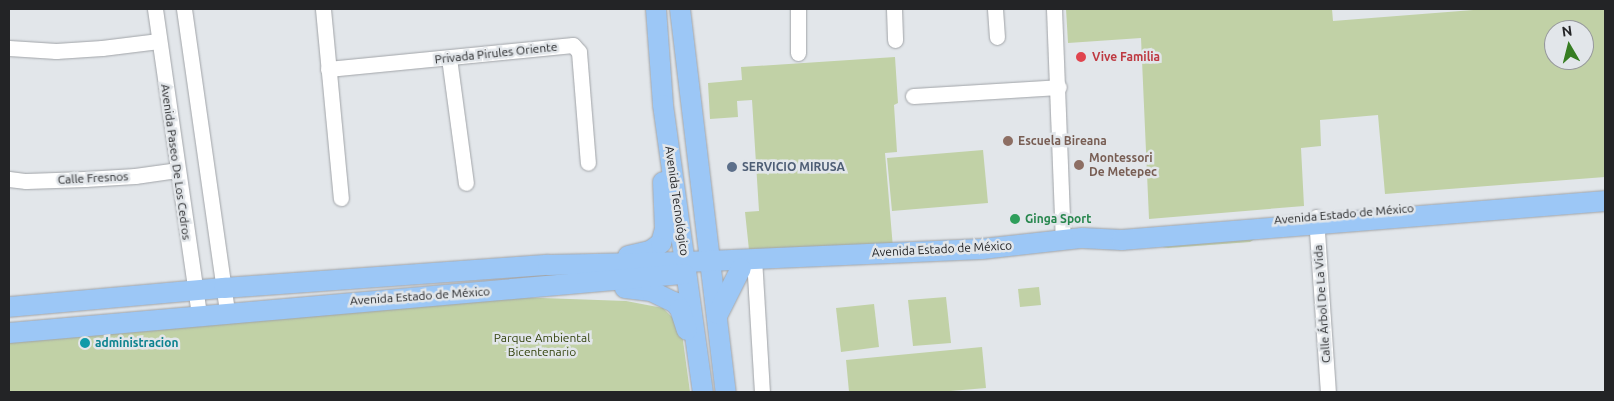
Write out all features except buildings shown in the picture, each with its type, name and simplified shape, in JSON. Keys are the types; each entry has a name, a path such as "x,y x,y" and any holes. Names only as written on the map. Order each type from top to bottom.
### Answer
{"main road":[{"name":"Avenida Tecnológico","path":"656,9 663,105 702,388"},
{"name":"Avenida Tecnológico","path":"680,9 726,392"},
{"path":"548,265 640,254 661,242 665,230 660,138 663,105"},
{"name":"Avenida Estado de México","path":"9,332 227,312 558,286 686,268 750,264 831,255 982,249 1073,239 1122,240 1605,192"},
{"name":"Avenida Estado de México","path":"1316,221 1605,201"},
{"path":"718,314 750,264"},
{"name":"Avenida Estado de México","path":"9,307 196,290 548,265 686,268"},
{"path":"558,286 637,288 664,295 680,309 702,388"},
{"path":"111,324 110,311 115,298"},
{"path":"83,326 88,318 89,306 86,300"}],"street":[{"name":"Avenida Paseo De Los Cedros","path":"155,9 199,315"},
{"path":"184,9 227,312"},
{"path":"323,9 341,198"},
{"path":"798,9 798,53"},
{"path":"894,9 895,40"},
{"path":"995,9 997,37"},
{"path":"1054,9 1059,88 1073,239"},
{"path":"9,48 56,50 102,48 159,41"},
{"name":"Privada Pirules Oriente","path":"328,69 575,46 579,52 588,163"},
{"path":"449,58 466,183"},
{"path":"913,96 1059,88"},
{"name":"Calle Fresnos","path":"9,179 26,181 102,178 135,176 177,170"},
{"name":"Calle Árbol De La Vida","path":"1316,221 1328,392"},
{"path":"750,264 762,392"}],"green space":[{"path":"1066,9 1332,9 1333,21 1486,9 1605,9 1605,177 1385,194 1378,115 1320,120 1321,146 1301,148 1304,206 1149,219 1141,38 1068,43"},
{"path":"895,57 898,103 894,105 897,152 885,153 893,248 749,250 745,212 759,211 752,100 737,101 738,117 710,119 708,83 742,80 741,67"},
{"path":"983,150 988,203 892,211 887,158"},
{"path":"1264,233 1250,242 1168,248 1139,243"},
{"path":"1039,287 1041,305 1020,307 1018,289"},
{"name":"Parque Ambiental Bicentenario","path":"514,297 626,301 663,308 681,326 690,392 9,392 9,342"},
{"path":"946,297 951,343 913,346 908,300"},
{"path":"874,304 879,347 841,352 836,308"},
{"path":"982,347 986,388 939,392 849,392 846,360"}],"place":[{"name":"Vive Familia","path":"1081,57"},
{"name":"Escuela Bireana","path":"1008,141"},
{"name":"Montessori De Metepec","path":"1079,165"},
{"name":"SERVICIO MIRUSA","path":"732,167"},
{"name":"Ginga Sport","path":"1015,219"},
{"name":"administracion","path":"85,343"}]}
